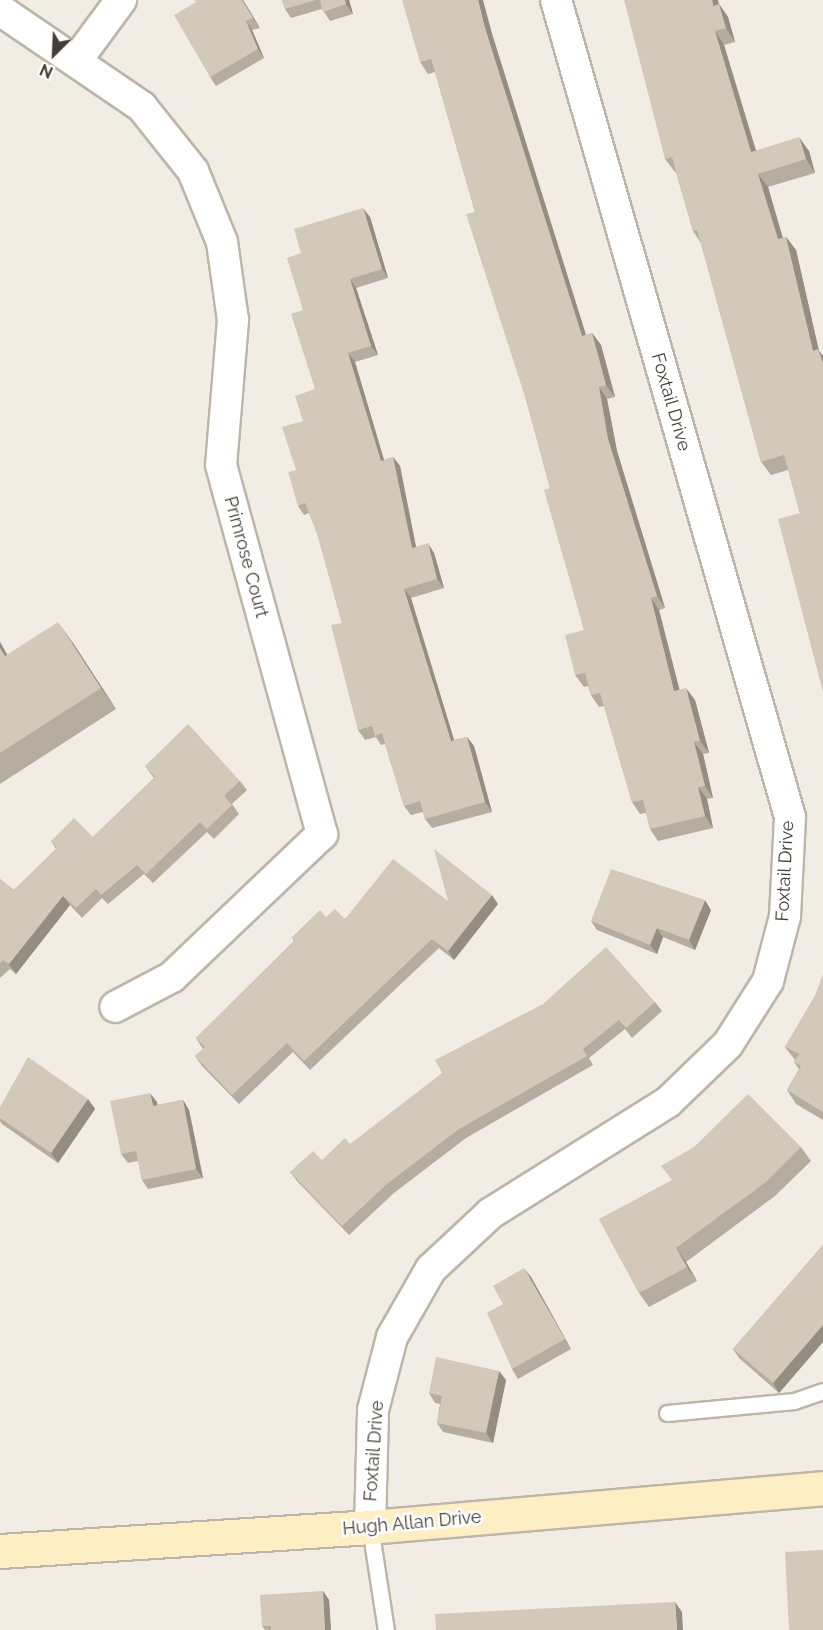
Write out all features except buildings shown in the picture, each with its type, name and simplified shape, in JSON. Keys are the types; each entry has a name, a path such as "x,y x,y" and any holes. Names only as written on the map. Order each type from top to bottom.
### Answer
{"main road":[{"name":"Hugh Allan Drive","path":"0,1551 370,1527 823,1488"}],"street":[{"path":"0,10 75,61 121,0"},
{"name":"Foxtail Drive","path":"370,1527 373,1410 392,1337 431,1269 491,1213 668,1102 728,1044 768,981 785,916 790,817 556,0"},
{"name":"Primrose Court","path":"75,61 142,107 194,171 222,243 233,320 221,465 322,834 172,977 115,1007"}],"lane":[{"path":"667,1413 772,1404 823,1391"},
{"path":"370,1527 386,1630"}]}
